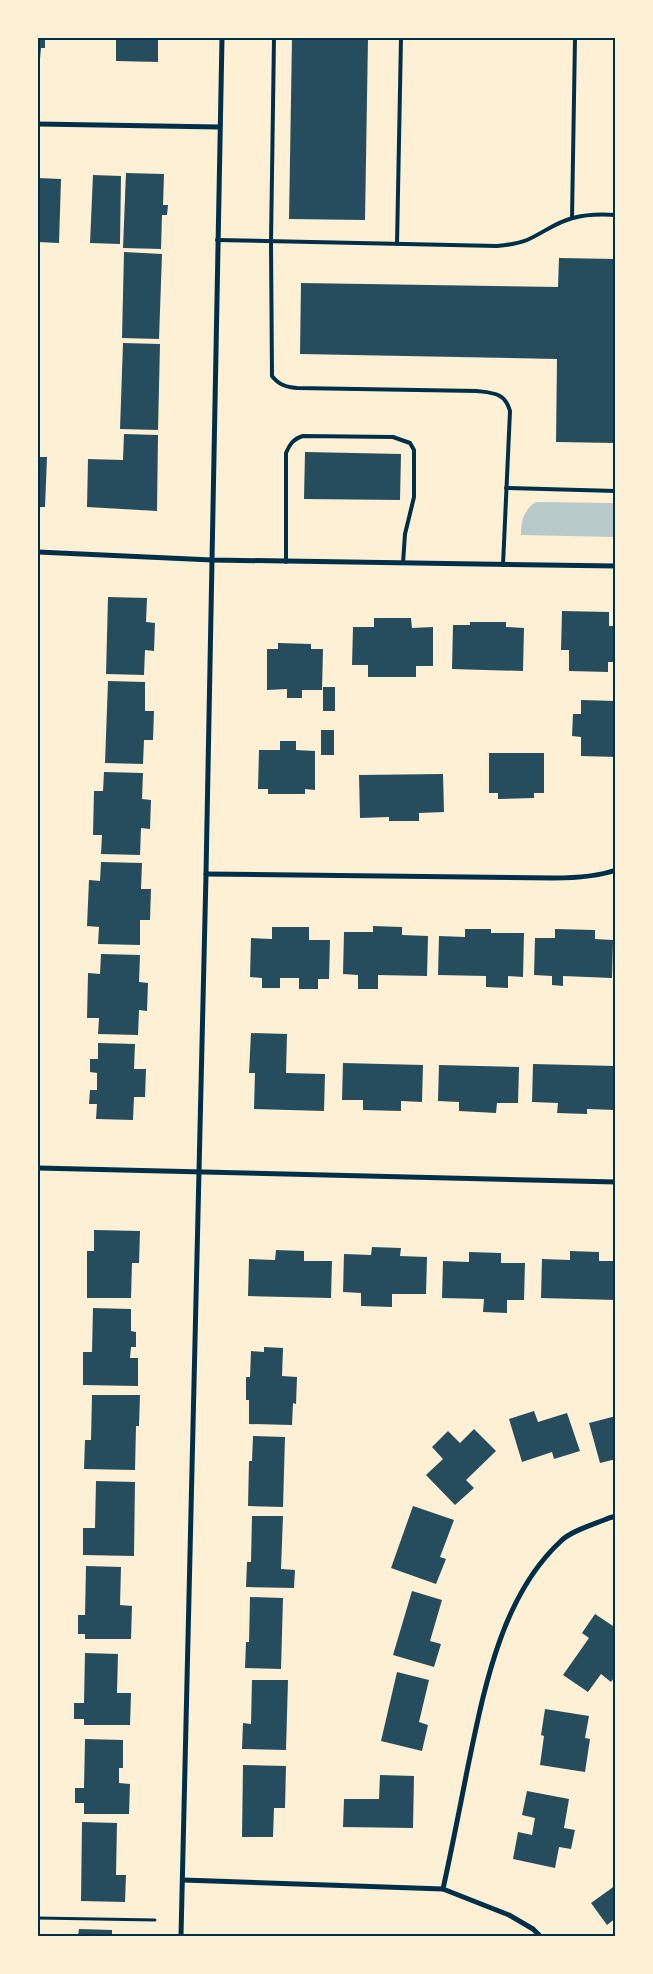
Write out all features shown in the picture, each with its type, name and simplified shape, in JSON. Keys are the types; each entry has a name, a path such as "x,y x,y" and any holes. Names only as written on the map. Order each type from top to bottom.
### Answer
{"street":[{"path":"181,1936 206,874 222,38"},
{"path":"38,124 219,127"},
{"path":"38,552 286,562 616,566"},
{"path":"206,874 578,878 616,870"},
{"path":"38,1168 616,1182"},
{"path":"443,1889 480,1711 490,1672 499,1642 527,1581 562,1539 616,1516"},
{"path":"183,1880 443,1889 509,1915 533,1929 540,1936"}],"lane":[{"path":"274,38 271,242 272,376 285,387 477,392 496,394 508,403 510,412 503,565"},
{"path":"398,244 401,38"},
{"path":"572,218 575,38"},
{"path":"217,240 497,246 529,239 572,218 596,214 616,215"},
{"path":"286,562 286,453 295,439 303,436 394,437 410,443 414,450 414,497 406,534 403,563"},
{"path":"506,488 616,491"}],"path":[{"path":"38,1918 154,1920"}],"shaded area":[{"path":"536,502 615,503 615,537 521,535 524,516"}],"building":[{"path":"38,38 45,38 45,48 41,48 40,59 38,59"},
{"path":"116,38 158,38 158,62 116,61"},
{"path":"292,38 368,38 365,220 289,219"},
{"path":"126,173 164,174 163,205 168,205 167,215 162,215 161,249 123,248"},
{"path":"93,175 121,176 120,244 90,243"},
{"path":"38,178 61,179 59,243 38,242"},
{"path":"124,252 162,254 159,339 122,338"},
{"path":"559,258 616,259 616,443 556,442 557,359 300,354 301,283 558,287"},
{"path":"123,343 160,344 158,430 120,429"},
{"path":"124,434 158,435 157,511 87,507 88,459 123,460"},
{"path":"305,452 401,454 400,500 304,499"},
{"path":"38,457 47,457 45,507 38,507"},
{"path":"108,597 147,598 146,622 155,623 154,651 145,650 144,675 106,674"},
{"path":"562,611 609,612 609,626 613,626 613,662 608,662 608,672 569,671 569,650 561,650"},
{"path":"374,618 411,618 412,628 433,627 433,666 416,666 416,677 368,677 368,665 352,665 353,627 374,627"},
{"path":"470,622 506,622 506,627 524,628 523,671 452,669 453,625 470,625"},
{"path":"278,643 311,644 311,649 323,649 322,690 302,690 302,698 287,698 287,689 267,690 267,649 278,649"},
{"path":"108,681 145,682 145,711 154,711 153,740 144,740 143,764 105,763"},
{"path":"323,687 335,687 335,711 323,711"},
{"path":"581,700 616,701 616,757 581,756 581,737 572,736 573,714 581,714"},
{"path":"321,730 334,730 334,755 321,755"},
{"path":"280,741 296,741 296,750 315,751 315,790 305,789 305,794 268,794 268,789 258,789 259,750 280,750"},
{"path":"489,753 544,753 544,793 534,793 534,798 498,799 498,793 489,793"},
{"path":"104,772 143,773 142,799 151,800 150,829 141,828 140,855 101,854 102,835 93,835 94,791 103,791"},
{"path":"443,774 444,812 419,813 419,821 389,821 389,817 360,818 359,775"},
{"path":"101,862 142,863 141,889 151,889 150,920 140,920 140,945 98,944 99,927 87,926 89,880 100,881"},
{"path":"373,926 402,927 402,935 428,936 427,976 378,975 378,989 358,989 358,975 343,974 344,932 373,932"},
{"path":"272,927 309,927 309,940 330,940 329,979 318,979 318,989 299,989 299,978 280,978 280,988 262,988 262,978 250,977 251,938 272,939"},
{"path":"465,929 491,929 491,933 524,933 523,977 508,976 508,988 486,987 486,976 438,975 439,936 465,937"},
{"path":"555,929 595,930 595,939 613,940 612,978 563,976 563,986 552,985 552,976 534,975 535,938 555,938"},
{"path":"101,954 140,955 139,982 148,983 147,1011 139,1010 138,1035 98,1034 99,1018 87,1018 88,973 100,974"},
{"path":"251,1033 287,1034 286,1073 325,1074 324,1111 254,1109 255,1073 249,1073"},
{"path":"98,1043 135,1044 134,1069 146,1069 145,1097 134,1097 133,1120 96,1119 97,1104 89,1104 90,1090 97,1090 97,1073 90,1072 90,1059 98,1059"},
{"path":"343,1063 423,1065 422,1102 401,1101 401,1111 363,1110 363,1100 342,1100"},
{"path":"533,1064 616,1066 616,1110 587,1109 587,1114 557,1113 558,1103 532,1102"},
{"path":"439,1065 519,1067 518,1103 497,1103 496,1113 459,1111 459,1102 438,1101"},
{"path":"94,1230 140,1231 139,1263 132,1263 131,1298 87,1298 87,1251 94,1251"},
{"path":"372,1247 401,1248 400,1256 427,1257 426,1294 392,1294 392,1307 361,1306 361,1293 343,1292 344,1254 371,1255"},
{"path":"276,1250 304,1251 304,1261 332,1261 331,1298 248,1296 249,1259 275,1260"},
{"path":"570,1251 599,1252 599,1261 616,1261 616,1300 541,1298 542,1259 570,1260"},
{"path":"469,1252 501,1253 501,1263 525,1263 524,1300 507,1300 507,1313 483,1312 484,1299 442,1298 443,1261 469,1262"},
{"path":"93,1308 131,1309 131,1331 136,1332 136,1347 131,1347 130,1358 138,1358 138,1386 83,1385 83,1352 92,1352"},
{"path":"264,1347 283,1348 282,1376 297,1377 296,1404 293,1403 292,1425 249,1424 249,1400 246,1400 246,1377 250,1377 251,1351 264,1352"},
{"path":"92,1395 140,1395 139,1426 136,1426 135,1470 84,1469 85,1440 91,1440"},
{"path":"534,1411 538,1422 567,1413 580,1451 554,1459 552,1452 522,1462 509,1419"},
{"path":"616,1416 616,1459 600,1463 589,1423"},
{"path":"474,1429 496,1451 466,1480 474,1488 455,1505 426,1475 443,1459 432,1447 448,1431 460,1443"},
{"path":"253,1436 285,1437 283,1507 248,1506 249,1461 252,1461"},
{"path":"96,1481 135,1482 134,1556 83,1555 83,1528 95,1528"},
{"path":"413,1506 454,1520 440,1557 446,1559 436,1584 391,1568"},
{"path":"252,1516 283,1516 281,1569 295,1570 294,1588 246,1587 247,1562 251,1562"},
{"path":"86,1566 121,1567 120,1605 132,1606 131,1639 85,1639 85,1634 78,1634 78,1615 85,1615"},
{"path":"412,1591 442,1600 430,1641 441,1644 434,1667 393,1655"},
{"path":"250,1597 283,1598 281,1669 245,1668 246,1642 249,1642"},
{"path":"595,1614 616,1628 616,1675 611,1682 601,1674 588,1692 563,1675 589,1638 582,1633"},
{"path":"85,1653 118,1654 117,1693 131,1693 130,1725 84,1725 84,1719 74,1719 74,1703 84,1703"},
{"path":"397,1672 429,1680 419,1722 428,1725 422,1751 381,1741"},
{"path":"252,1680 288,1680 286,1750 242,1749 243,1723 251,1724"},
{"path":"545,1709 589,1716 585,1738 590,1739 585,1772 540,1765 544,1736 541,1735"},
{"path":"85,1739 123,1740 123,1768 119,1768 119,1783 130,1784 129,1814 84,1814 84,1803 75,1803 75,1788 84,1788"},
{"path":"243,1765 286,1766 285,1808 274,1808 273,1837 242,1837"},
{"path":"380,1775 414,1776 413,1828 343,1827 344,1799 379,1799"},
{"path":"527,1791 569,1799 564,1828 575,1830 571,1849 559,1847 555,1868 513,1859 518,1832 532,1835 535,1818 522,1815"},
{"path":"82,1822 117,1823 116,1875 126,1875 125,1902 81,1901"},
{"path":"616,1885 616,1918 607,1925 591,1903"},
{"path":"79,1929 112,1930 112,1936 78,1936"},
{"path":"238,1934 271,1935 271,1936 238,1936"}]}
